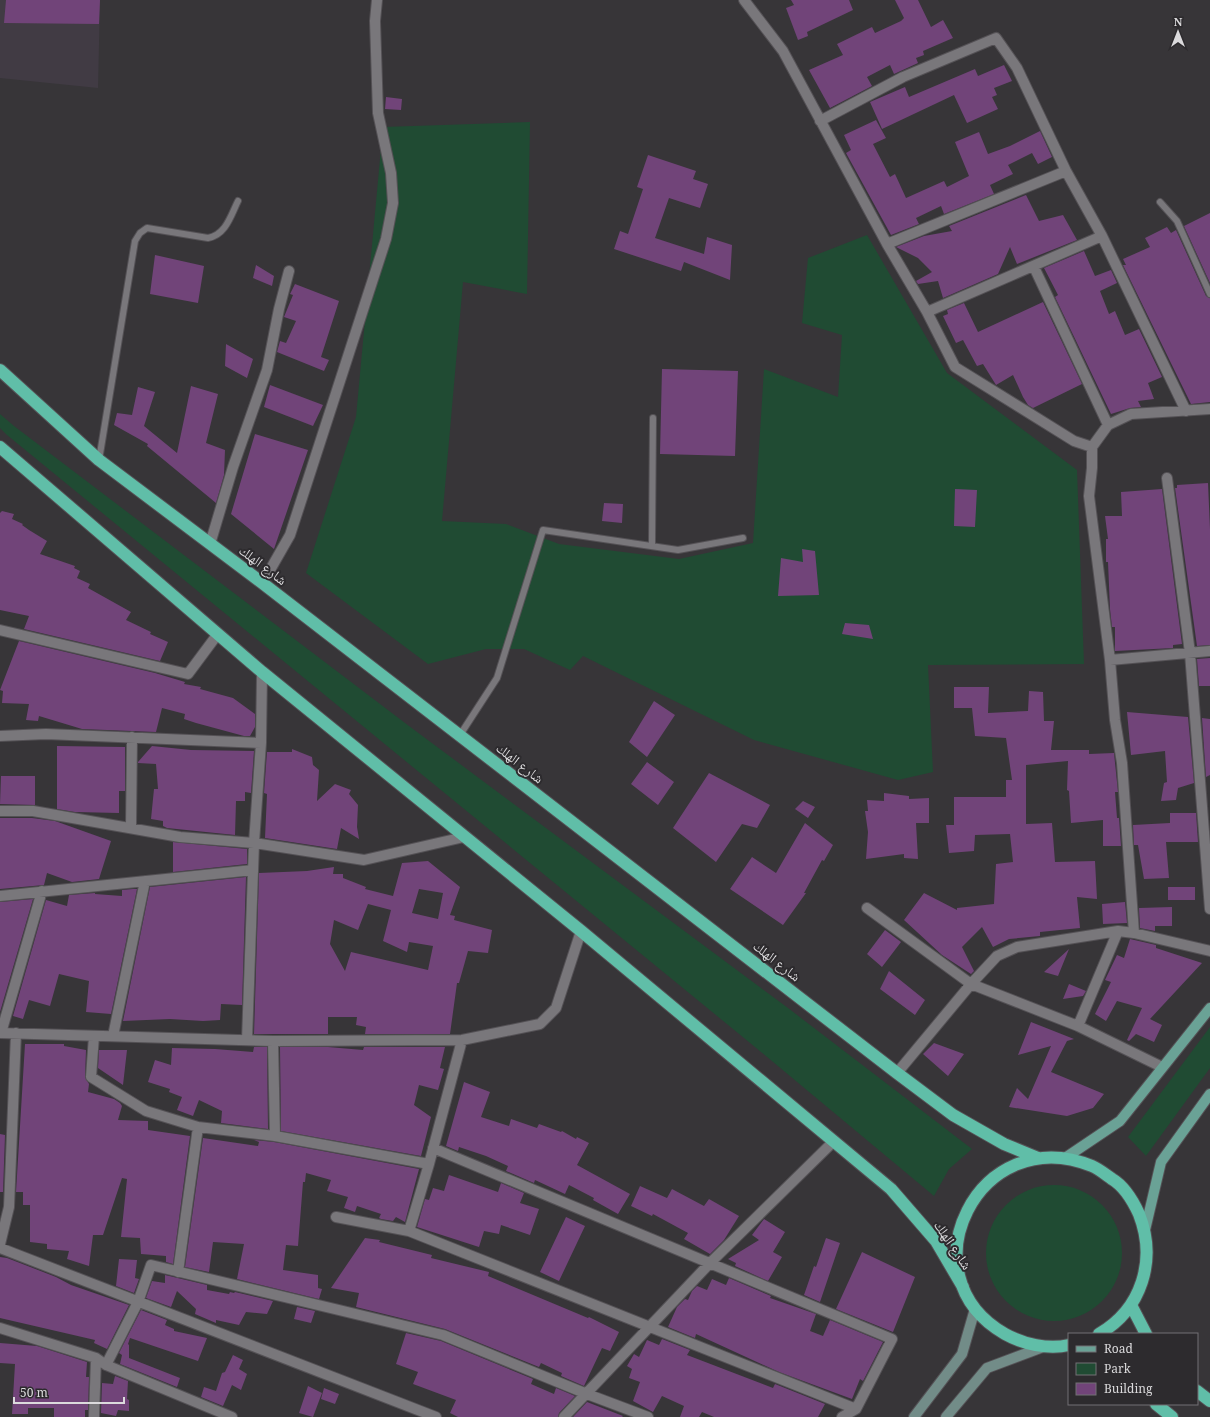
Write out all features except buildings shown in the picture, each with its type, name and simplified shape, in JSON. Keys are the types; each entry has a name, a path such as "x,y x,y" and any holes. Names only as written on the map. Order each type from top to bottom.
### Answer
{"highway":[{"name":"شارع الهلك","path":"0,370 98,460 261,582 897,1073 953,1115 1004,1144 1038,1158"},
{"name":"شارع الهلك","path":"0,447 217,635 581,931 891,1189 936,1241 963,1287"},
{"path":"1068,1345 1043,1347 1016,1340 993,1327 975,1309 963,1287 957,1259 959,1231 969,1205 987,1182 1010,1166 1038,1158 1065,1158 1092,1166 1116,1182 1134,1204 1145,1230 1147,1253 1144,1276 1132,1305 1110,1328 1101,1333"},
{"path":"1132,1305 1146,1333"},
{"path":"1198,1392 1210,1401"},
{"path":"1157,1405 1172,1417"}],"main road":[{"path":"1065,1158 1120,1121 1210,1008"},
{"path":"1145,1230 1161,1162 1210,1094"},
{"path":"914,1417 962,1354 975,1309"},
{"path":"946,1417 987,1368 1043,1347"}],"street":[{"path":"261,582 270,570 290,535 386,239 393,203 391,173 378,113 374,21 377,0"},
{"path":"744,0 783,51 887,244 927,312 954,367 1074,441 1092,447"},
{"path":"820,121 903,77 996,38 1017,68 1066,171 1102,236 1186,411"},
{"path":"887,244 1066,171"},
{"path":"927,312 1034,267 1102,236"},
{"path":"1034,267 1108,425"},
{"path":"210,544 233,467 267,370 279,310 289,272"},
{"path":"1134,933 1122,763 1115,720 1110,660 1089,496 1092,468 1092,447 1108,425 1131,414 1210,409"},
{"path":"1167,478 1190,653 1210,909"},
{"path":"0,630 188,674 217,635"},
{"path":"1110,660 1210,651"},
{"path":"247,1040 254,843 261,743 262,672"},
{"path":"0,736 46,734 261,743"},
{"path":"131,828 132,737"},
{"path":"0,811 33,811 180,838 254,843 364,860 464,837"},
{"path":"0,896 253,870"},
{"path":"113,1036 145,881"},
{"path":"42,891 0,1033 273,1041 462,1040 540,1024 556,1008 581,931"},
{"path":"867,908 971,984 1078,1026 1162,1067"},
{"path":"1078,1026 1118,931"},
{"path":"897,1073 971,984 997,956 1017,946 1118,931 1134,933 1210,951"},
{"path":"0,1244 9,1207 16,1033"},
{"path":"94,1036 91,1077 146,1111 198,1127 275,1136 428,1164"},
{"path":"409,1231 462,1040"},
{"path":"273,1041 275,1136"},
{"path":"178,1272 198,1127"},
{"path":"564,1417 652,1326 710,1263 834,1141"},
{"path":"433,1148 892,1339 856,1409 842,1417"},
{"path":"336,1217 409,1231 652,1326 856,1409"},
{"path":"0,1248 436,1417"},
{"path":"106,1365 138,1302 151,1266 443,1335 587,1394 648,1417"},
{"path":"0,1328 96,1358 106,1365 232,1417"},
{"path":"94,1417 96,1358"}],"lane":[{"path":"98,460 135,241 140,233 147,228 208,238 214,237 223,230 238,201"},
{"path":"1160,202 1176,221 1210,294"},
{"path":"652,545 653,418"},
{"path":"460,736 497,678 543,530 678,550 743,538"}],"shaded area":[{"path":"0,0 100,0 98,88 0,78"}],"green space":[{"path":"530,122 527,294 463,282 442,521 506,524 559,544 679,559 753,543 764,369 838,397 842,335 802,323 808,258 867,235 947,373 1077,470 1084,664 928,665 933,772 898,780 754,740 583,656 570,670 524,649 486,649 428,664 306,573 356,417 383,127"},
{"path":"0,414 409,726 788,1008 972,1149 949,1169 934,1196 755,1047 7,435 0,428"},
{"path":"1210,1027 1210,1068 1146,1156 1128,1137"},
{"path":"1054,1185 1080,1190 1102,1205 1117,1227 1122,1253 1117,1279 1102,1301 1080,1316 1054,1321 1028,1316 1006,1301 991,1279 986,1253 991,1227 1006,1205 1028,1190"}]}
